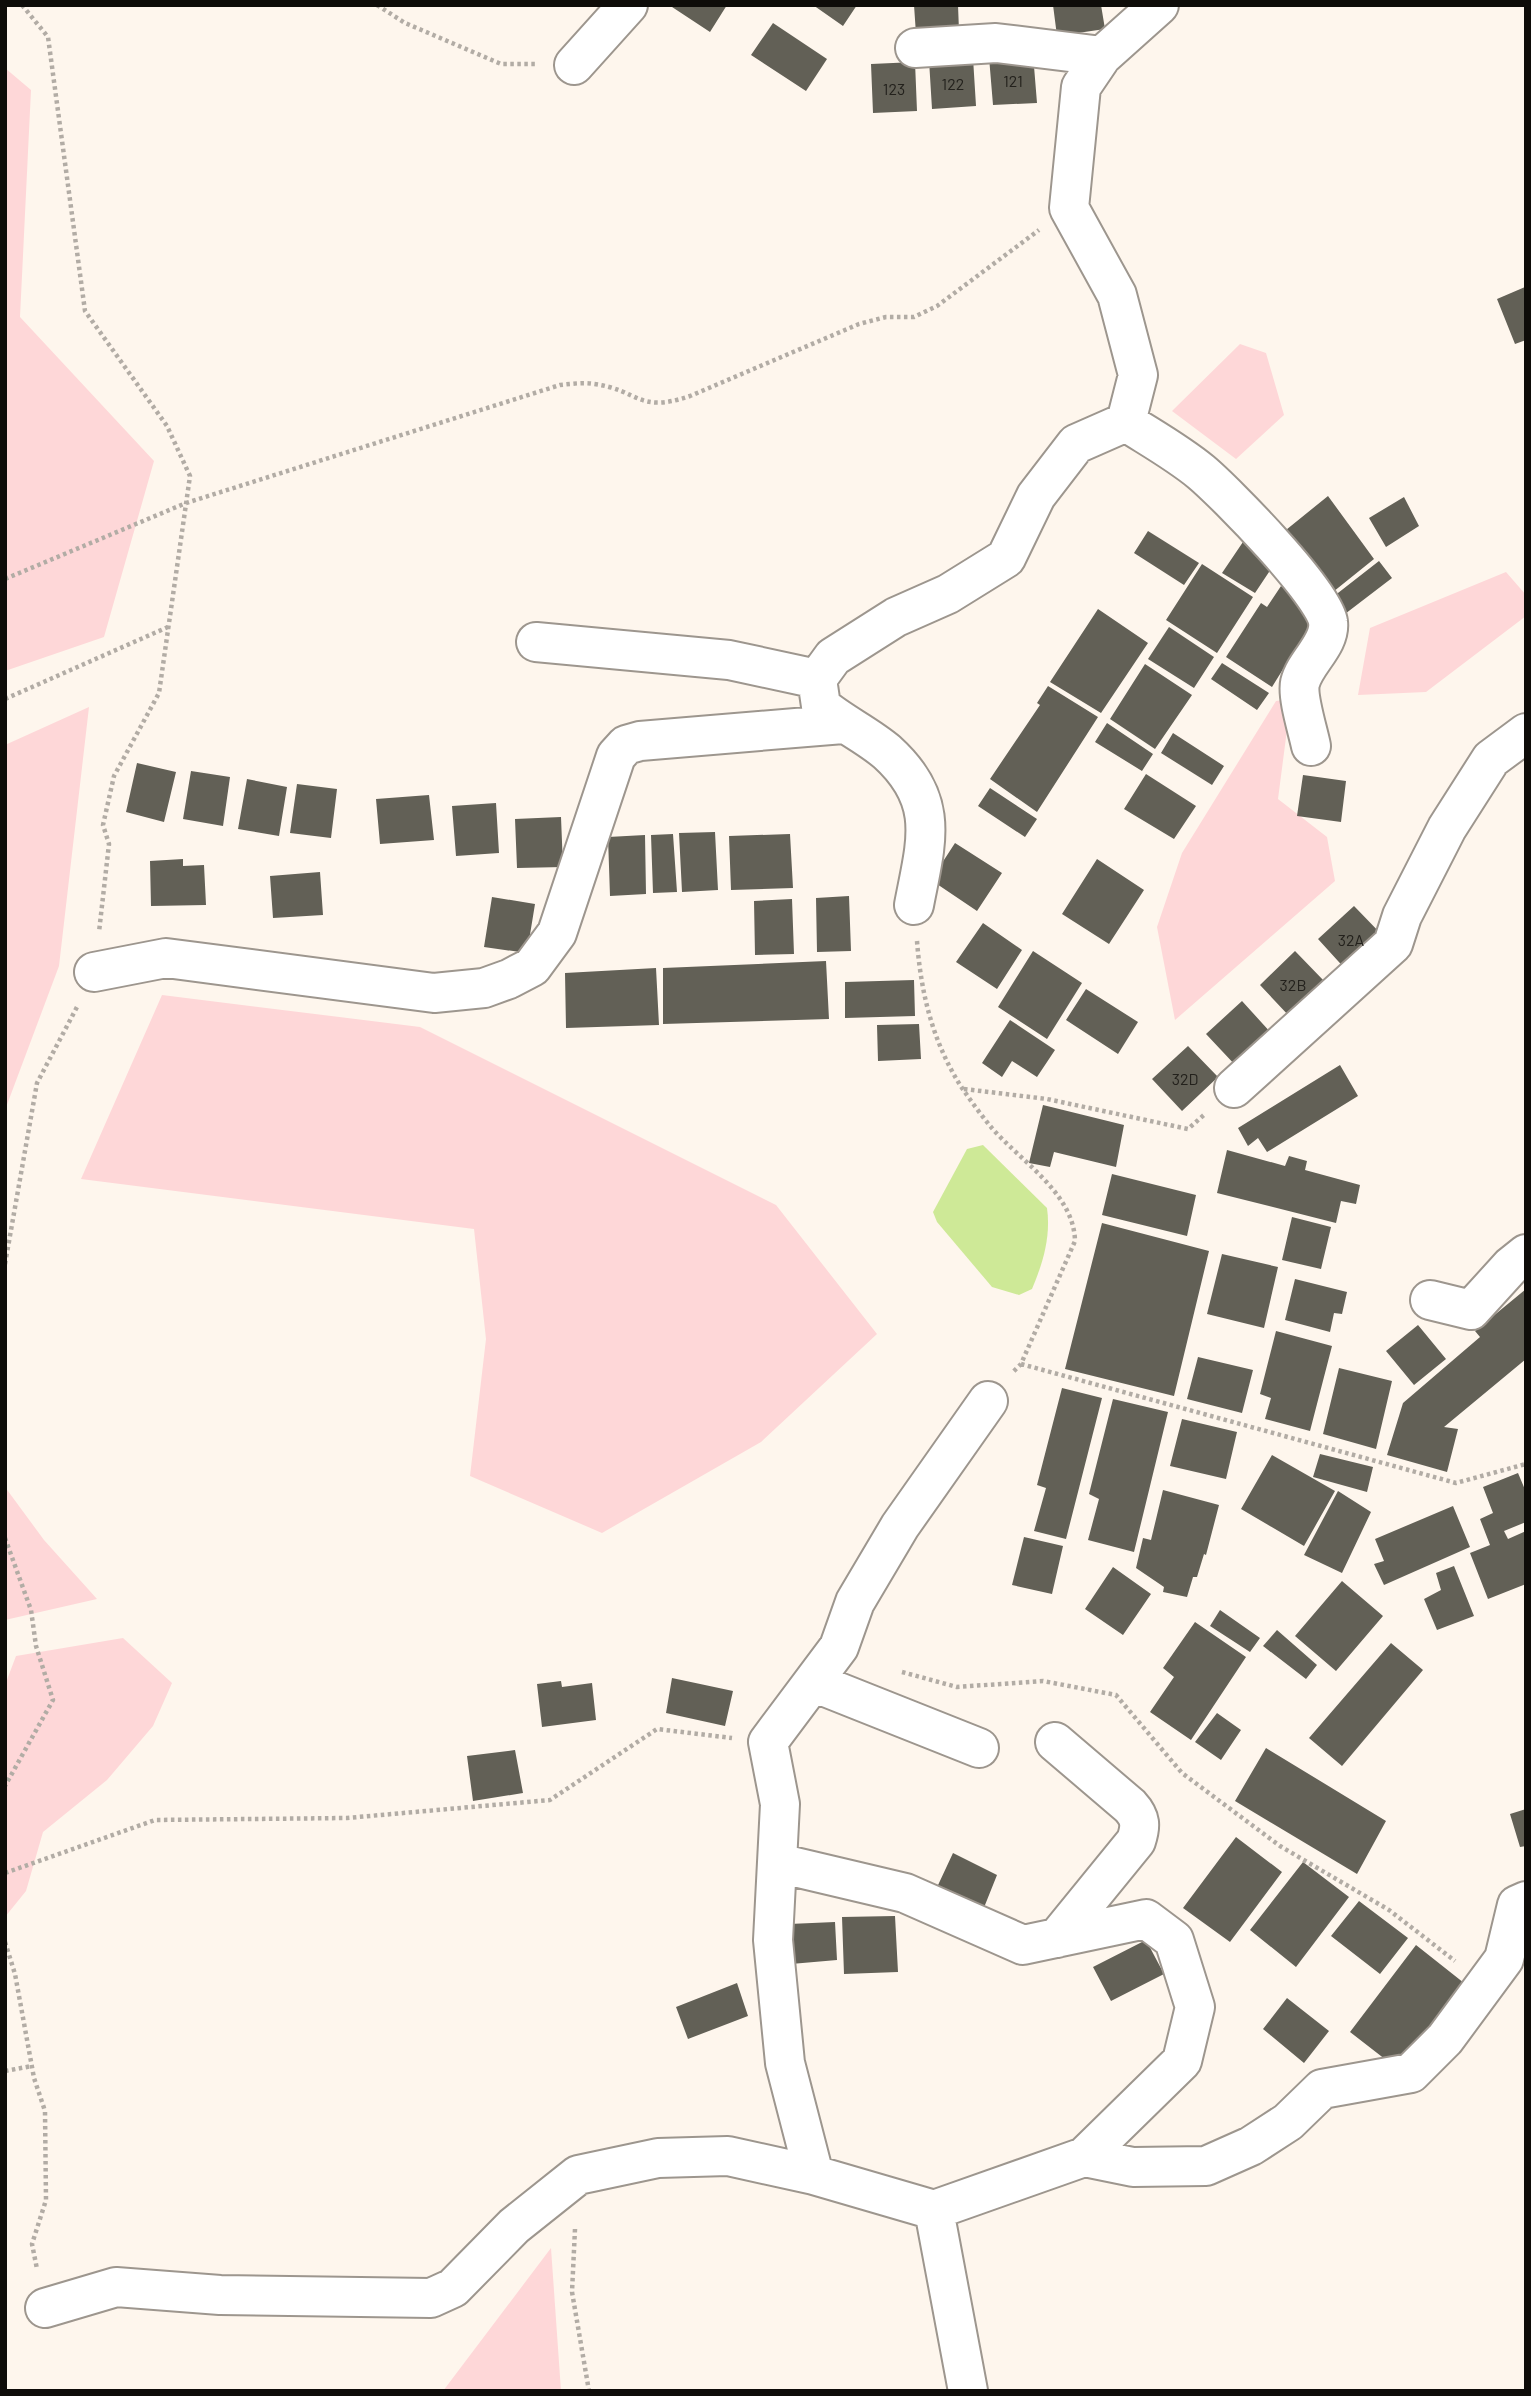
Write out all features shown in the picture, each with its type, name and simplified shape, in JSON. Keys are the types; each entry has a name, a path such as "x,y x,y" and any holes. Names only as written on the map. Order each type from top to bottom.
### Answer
{"street":[{"path":"574,65 628,5"},
{"path":"1126,422 1138,375 1117,295 1069,208 1081,87 1102,56 1158,5"},
{"path":"915,48 996,43 1102,56"},
{"path":"914,905 927,835 919,787 886,752 821,706 817,679 833,657 885,623 948,594 1006,558 1036,496 1076,444 1126,422"},
{"path":"1126,422 1201,472 1247,515 1306,585 1328,620 1328,636 1309,662 1299,686 1311,746"},
{"path":"536,642 729,660 817,679"},
{"path":"94,972 166,958 434,993 484,988 532,967 557,933 616,756 626,745 640,741 843,724"},
{"path":"1234,1088 1393,944 1402,916 1455,817 1491,759 1526,733"},
{"path":"1430,1300 1471,1310 1511,1266 1526,1254"},
{"path":"814,2175 785,2063 773,1940 780,1804 768,1742 839,1647 855,1602 900,1526 988,1401"},
{"path":"813,1682 979,1748"},
{"path":"1055,1742 1130,1806 1138,1815 1141,1829 1136,1841 1057,1938"},
{"path":"45,2308 116,2287 220,2295 431,2298 453,2288 514,2225 578,2175 658,2158 728,2156 814,2175 934,2210 1084,2157 1182,2062 1195,2007 1174,1940 1146,1919 1023,1945 905,1893 778,1863"},
{"path":"1084,2157 1133,2167 1206,2166 1251,2146 1288,2122 1322,2090 1411,2073 1445,2039 1504,1959 1517,1905 1526,1901"},
{"path":"934,2210 968,2391"}],"path":[{"path":"5,1264 37,1083 94,972 109,844 103,825 114,776 159,693 190,476 167,426 85,311 48,37 22,5"},
{"path":"377,5 405,23 500,64 574,65"},
{"path":"5,579 186,503 560,384 594,384 650,404 667,404 690,396 859,324 887,317 914,317 937,306 1069,208"},
{"path":"5,699 168,626"},
{"path":"914,905 920,978 939,1048 992,1128 1046,1183 1062,1203 1074,1228 1075,1241 1021,1364 988,1401"},
{"path":"963,1088 1047,1099 1188,1129 1234,1088"},
{"path":"1021,1364 1456,1483 1526,1464"},
{"path":"5,1538 31,1610 36,1646 54,1700 5,1786"},
{"path":"839,1647 855,1657 957,1687 1044,1681 1116,1695 1182,1773 1280,1846 1390,1910 1485,1985"},
{"path":"5,1874 155,1820 347,1818 550,1800 657,1729 768,1742"},
{"path":"5,1942 15,1974 32,2066 45,2111 46,2200 32,2244 45,2308"},
{"path":"5,2071 32,2066"},
{"path":"578,2175 572,2292 589,2391"}],"shaded area":[{"path":"5,68 31,90 20,317 154,461 104,637 5,671"},
{"path":"1240,344 1266,353 1284,415 1236,459 1172,411"},
{"path":"1506,572 1526,595 1526,616 1426,692 1358,695 1370,628"},
{"path":"1291,699 1278,799 1327,837 1335,881 1175,1020 1157,927 1182,853 1276,701"},
{"path":"89,707 59,966 5,1110 5,745"},
{"path":"162,995 420,1027 776,1205 877,1334 761,1442 602,1533 470,1476 486,1339 474,1229 81,1179"},
{"path":"983,1145 1047,1208 1047,1239 1040,1269 1032,1289 1019,1295 992,1287 937,1222 933,1212 967,1149"},
{"path":"5,1487 44,1540 97,1599 5,1620"},
{"path":"123,1638 172,1683 153,1726 107,1780 43,1832 26,1891 5,1917 5,1685 16,1656"},
{"path":"551,2248 561,2391 443,2391"}],"building":[{"path":"669,5 727,5 710,32"},
{"path":"813,5 857,5 843,26"},
{"path":"914,5 958,5 959,31 916,34"},
{"path":"1053,5 1101,5 1105,29 1057,36"},
{"path":"773,23 827,59 806,91 751,55"},
{"path":"1033,54 1037,103 993,105 989,57"},
{"path":"973,58 976,106 932,109 929,60"},
{"path":"915,62 917,111 873,113 871,64"},
{"path":"1525,287 1526,340 1515,344 1497,299"},
{"path":"1328,496 1374,559 1328,596 1281,534"},
{"path":"1404,497 1419,526 1386,547 1369,518"},
{"path":"1148,531 1199,563 1184,585 1134,553"},
{"path":"1245,539 1277,560 1255,593 1222,573"},
{"path":"1379,561 1392,578 1341,617 1329,600"},
{"path":"1202,564 1253,597 1217,653 1166,620"},
{"path":"1281,586 1319,611 1272,687 1226,657 1261,603 1267,607"},
{"path":"1098,609 1148,643 1101,713 1050,682"},
{"path":"1169,627 1214,657 1194,688 1148,659"},
{"path":"1222,663 1269,693 1257,710 1211,679"},
{"path":"1145,664 1192,695 1155,749 1110,719"},
{"path":"1048,686 1098,717 1037,812 990,779 1040,705 1037,703"},
{"path":"1107,723 1153,754 1142,771 1095,742"},
{"path":"1173,733 1224,766 1212,785 1161,753"},
{"path":"137,763 176,772 164,822 126,812"},
{"path":"191,771 230,777 223,826 183,819"},
{"path":"1146,774 1196,806 1174,839 1124,809"},
{"path":"1303,775 1346,781 1341,822 1297,816"},
{"path":"247,779 287,787 279,836 238,829"},
{"path":"297,784 337,789 331,838 290,833"},
{"path":"990,788 1037,819 1025,837 978,806"},
{"path":"429,795 434,840 380,844 376,799"},
{"path":"496,803 499,853 456,856 452,806"},
{"path":"561,817 563,867 517,868 515,819"},
{"path":"715,832 718,890 682,892 679,833"},
{"path":"673,834 677,892 653,893 651,835"},
{"path":"790,834 793,888 731,890 729,836"},
{"path":"645,835 646,894 610,896 608,837"},
{"path":"955,843 1002,873 977,911 931,880"},
{"path":"183,859 183,866 204,865 206,905 151,906 150,861"},
{"path":"1097,859 1144,890 1109,944 1062,914"},
{"path":"320,872 323,915 273,918 270,876"},
{"path":"849,896 851,951 817,952 816,898"},
{"path":"492,897 535,904 527,953 484,947"},
{"path":"792,899 794,954 755,955 754,901"},
{"path":"1354,906 1385,938 1348,972 1318,939"},
{"path":"983,923 1022,950 997,989 956,962"},
{"path":"1033,951 1082,983 1047,1039 998,1007"},
{"path":"1295,951 1326,983 1290,1017 1260,985"},
{"path":"826,961 829,1019 663,1024 663,968"},
{"path":"656,968 659,1025 566,1028 565,973"},
{"path":"914,980 915,1016 845,1018 845,982"},
{"path":"1086,989 1138,1022 1118,1054 1066,1020"},
{"path":"1242,1001 1272,1034 1237,1067 1206,1034"},
{"path":"1010,1020 1055,1050 1037,1077 1012,1061 1002,1077 982,1063"},
{"path":"919,1024 921,1059 878,1061 877,1025"},
{"path":"1188,1046 1218,1077 1182,1111 1152,1079"},
{"path":"1340,1065 1358,1096 1267,1152 1258,1138 1248,1146 1238,1128"},
{"path":"1043,1105 1124,1125 1116,1167 1054,1152 1050,1167 1029,1163"},
{"path":"1227,1150 1285,1166 1289,1156 1307,1161 1305,1170 1360,1185 1356,1204 1341,1201 1336,1223 1217,1193"},
{"path":"1112,1174 1196,1195 1187,1236 1102,1215"},
{"path":"1292,1217 1331,1227 1321,1269 1282,1260"},
{"path":"1102,1223 1209,1251 1174,1396 1065,1369"},
{"path":"1222,1254 1278,1267 1264,1328 1207,1314"},
{"path":"1295,1279 1347,1292 1342,1314 1334,1313 1330,1332 1285,1320"},
{"path":"1526,1289 1526,1359 1444,1427 1458,1429 1447,1472 1387,1455 1403,1403 1480,1337 1475,1331"},
{"path":"1418,1325 1446,1359 1414,1385 1386,1351"},
{"path":"1276,1331 1332,1346 1310,1431 1265,1419 1271,1398 1260,1394"},
{"path":"1198,1357 1253,1370 1242,1413 1187,1399"},
{"path":"1339,1368 1392,1381 1376,1449 1323,1434"},
{"path":"1062,1388 1102,1398 1066,1539 1034,1531 1046,1488 1037,1485"},
{"path":"1113,1399 1168,1412 1134,1552 1088,1540 1099,1499 1089,1494"},
{"path":"1182,1419 1237,1432 1226,1479 1170,1466"},
{"path":"1320,1454 1373,1467 1367,1492 1313,1477"},
{"path":"1272,1455 1335,1491 1304,1546 1241,1509"},
{"path":"1518,1473 1526,1492 1526,1522 1504,1531 1508,1539 1526,1531 1526,1584 1488,1599 1470,1553 1490,1545 1480,1519 1493,1513 1483,1487"},
{"path":"1163,1490 1219,1505 1206,1555 1204,1554 1197,1577 1193,1577 1187,1597 1163,1592 1164,1587 1136,1568 1143,1538 1151,1540"},
{"path":"1338,1491 1371,1512 1342,1573 1304,1555"},
{"path":"1453,1506 1470,1547 1384,1585 1374,1564 1384,1561 1375,1539"},
{"path":"1024,1537 1063,1546 1052,1594 1012,1585"},
{"path":"1454,1566 1474,1616 1437,1630 1424,1599 1441,1590 1436,1573"},
{"path":"1113,1567 1151,1594 1123,1635 1085,1609"},
{"path":"1342,1581 1383,1616 1336,1671 1295,1636"},
{"path":"1220,1610 1260,1638 1250,1652 1210,1626"},
{"path":"1195,1622 1246,1657 1191,1740 1150,1712 1174,1677 1163,1668"},
{"path":"1277,1630 1317,1665 1306,1679 1263,1646"},
{"path":"1391,1643 1423,1670 1342,1766 1309,1738"},
{"path":"672,1678 733,1691 725,1726 666,1713"},
{"path":"561,1681 562,1687 592,1683 596,1720 542,1727 537,1684"},
{"path":"1217,1713 1241,1730 1221,1760 1195,1742"},
{"path":"1266,1748 1386,1821 1357,1874 1235,1801"},
{"path":"515,1750 523,1793 473,1801 467,1756"},
{"path":"1526,1809 1526,1846 1520,1847 1510,1814"},
{"path":"1236,1837 1282,1872 1230,1942 1183,1908"},
{"path":"953,1853 997,1875 979,1920 932,1898"},
{"path":"1303,1862 1349,1897 1296,1967 1250,1930"},
{"path":"1359,1901 1408,1938 1380,1974 1331,1936"},
{"path":"895,1916 898,1972 844,1974 842,1917"},
{"path":"835,1922 837,1960 791,1964 789,1924"},
{"path":"1146,1940 1164,1974 1111,2001 1093,1967"},
{"path":"1416,1945 1464,1983 1399,2070 1350,2032"},
{"path":"737,1983 748,2016 688,2039 676,2007"},
{"path":"1287,1998 1329,2031 1304,2063 1263,2029"}]}
